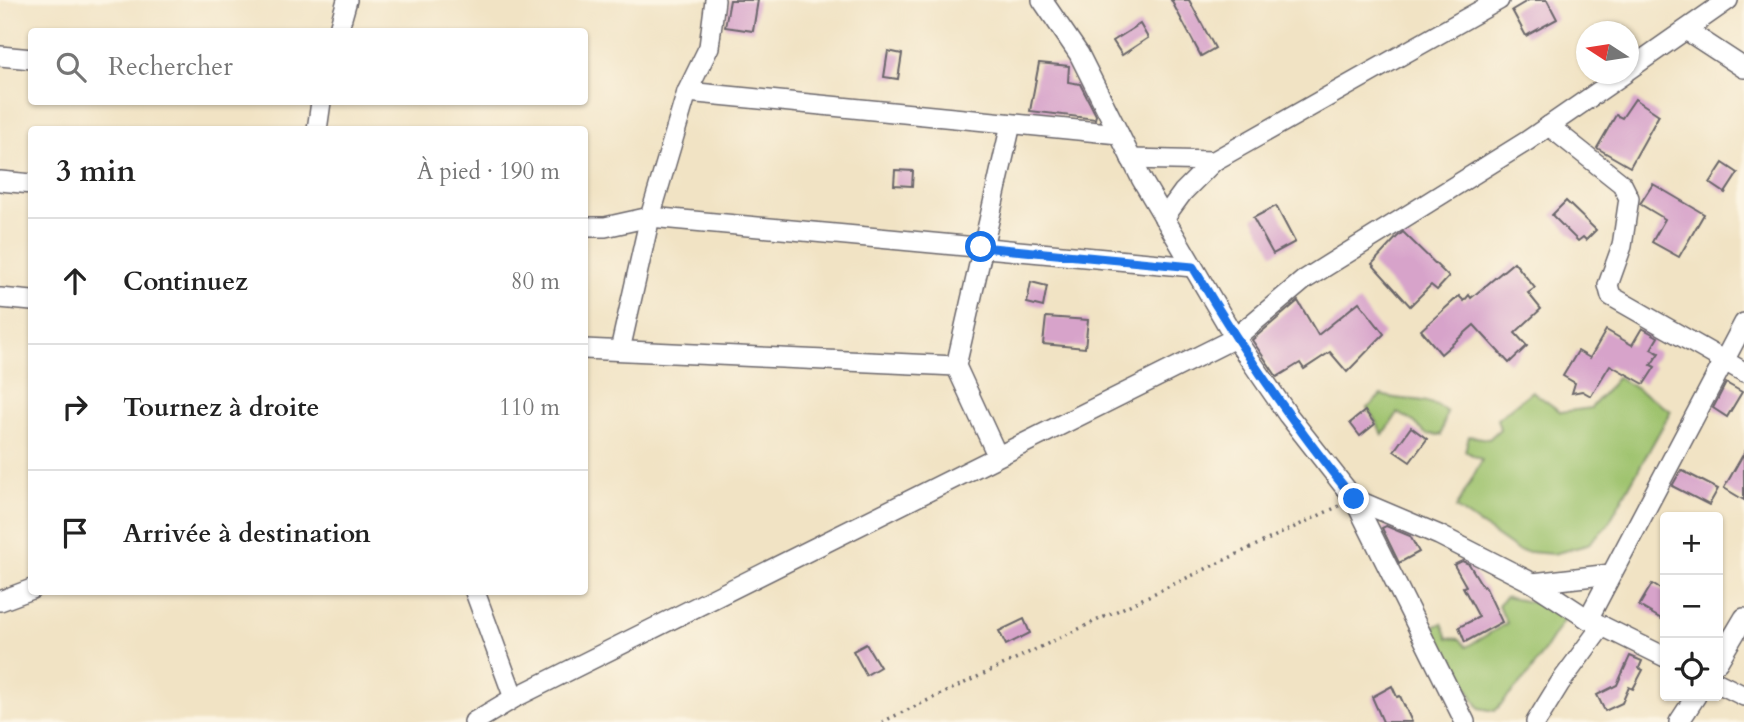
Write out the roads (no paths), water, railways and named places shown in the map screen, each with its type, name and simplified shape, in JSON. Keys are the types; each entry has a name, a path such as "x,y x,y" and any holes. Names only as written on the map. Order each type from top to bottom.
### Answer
{"street":[{"path":"339,28 347,0"},
{"path":"620,350 650,217 687,92 709,47 715,0"},
{"path":"1042,0 1079,54 1131,159 1235,338 1296,425 1354,499 1465,722"},
{"path":"1164,218 1183,192 1214,161 1499,0"},
{"path":"1639,63 1728,0"},
{"path":"1686,30 1744,68"},
{"path":"0,56 28,59"},
{"path":"474,722 514,698 1235,338 1304,280 1549,126 1610,84"},
{"path":"687,92 1119,134"},
{"path":"318,126 321,105"},
{"path":"997,455 956,366 1011,124"},
{"path":"1549,126 1622,184 1627,191 1629,198 1622,246 1608,285 1611,296 1744,372"},
{"path":"1131,159 1214,161"},
{"path":"0,181 28,184"},
{"path":"588,227 605,227 650,217 1193,267"},
{"path":"0,298 28,301"},
{"path":"1535,722 1595,622 1611,574 1744,323"},
{"path":"588,349 956,366"},
{"path":"1354,499 1439,535 1533,583 1595,622 1660,654"},
{"path":"1533,583 1611,574"},
{"path":"0,601 28,590"},
{"path":"476,595 514,698"},
{"path":"1723,654 1744,618"},
{"path":"1723,686 1744,696"},
{"path":"1679,722 1693,701"}]}
